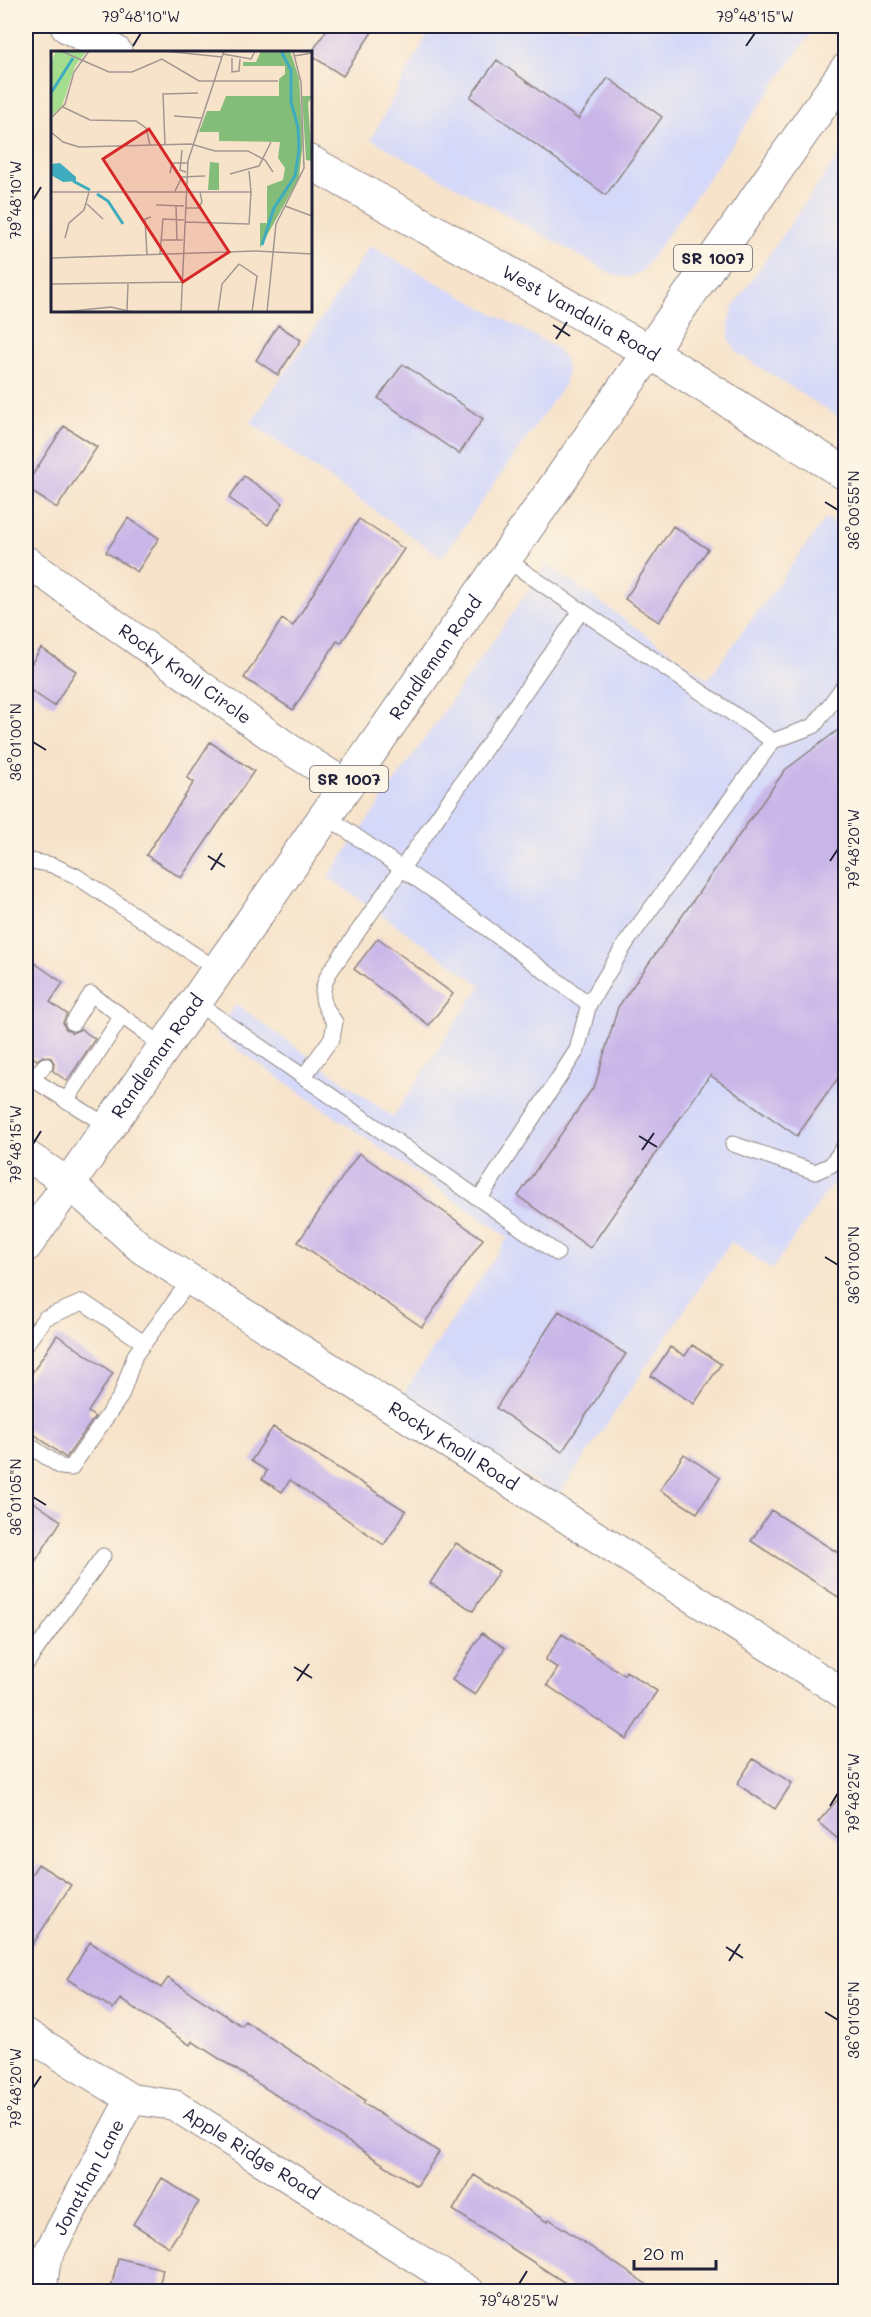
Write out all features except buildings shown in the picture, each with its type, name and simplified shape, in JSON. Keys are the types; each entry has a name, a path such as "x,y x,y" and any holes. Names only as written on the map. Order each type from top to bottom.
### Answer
{"main road":[{"path":"67,26 113,51"},
{"name":"Randleman Road","path":"26,1245 197,1003 345,784 846,70"},
{"name":"West Vandalia Road","path":"312,163 648,351 846,474"}],"street":[{"name":"Rocky Knoll Circle","path":"26,561 291,750 345,784"},
{"path":"26,1155 70,1184"},
{"name":"Rocky Knoll Road","path":"70,1184 142,1249 846,1695"},
{"name":"Apple Ridge Road","path":"26,2034 131,2099 174,2105 470,2292"},
{"name":"Jonathan Lane","path":"41,2292 46,2258 131,2099"}],"lane":[{"path":"504,558 773,741"},
{"path":"304,1076 332,1038 334,1022 323,1007 321,989 329,973 581,611"},
{"path":"480,1198 578,1050 589,1004 626,944 773,741 814,726 846,683"},
{"path":"325,815 589,1004"},
{"path":"26,860 52,866 76,876 219,971"},
{"path":"73,1023 91,994 165,1047"},
{"path":"197,1003 558,1253"},
{"path":"66,1101 122,1016"},
{"path":"45,1065 29,1077 109,1127"},
{"path":"733,1144 815,1172 831,1165 846,1144"},
{"path":"26,1443 62,1467 71,1468 121,1396 135,1355 191,1280"},
{"path":"26,1344 45,1318 83,1302 144,1343"},
{"path":"26,1664 103,1556"}],"shaded area":[{"path":"432,26 816,26 643,270 629,278 614,275 371,139"},
{"path":"845,146 845,421 739,354 729,341 729,325 733,307"},
{"path":"370,246 556,348 565,359 567,373 564,385 442,558 251,423"},
{"path":"826,518 845,530 845,1166 772,1269 731,1242 558,1496 401,1397 508,1237 216,1034 236,1004 393,1117 481,985 328,877 547,564 708,679"}]}
